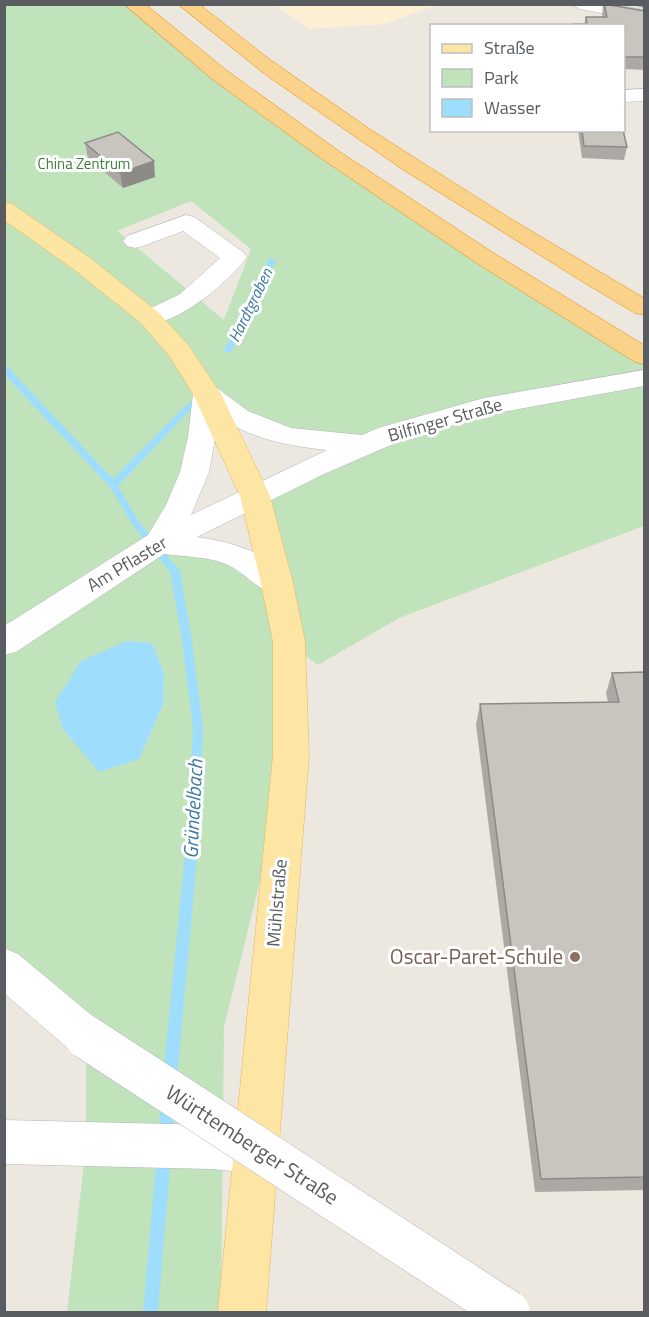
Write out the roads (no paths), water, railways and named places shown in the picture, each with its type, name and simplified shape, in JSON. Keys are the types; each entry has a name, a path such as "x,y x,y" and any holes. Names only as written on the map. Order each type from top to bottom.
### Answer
{"highway":[{"path":"133,4 231,83 355,171 515,278 636,351"},
{"path":"187,4 273,71 396,156 557,257 645,308"}],"main road":[{"name":"Mühlstraße","path":"4,209 81,263 150,318 180,352 207,394 255,496 277,583 289,642 291,755 242,1312"}],"street":[{"path":"580,4 645,16"},
{"path":"625,96 645,95"},
{"path":"135,241 186,222 235,257 189,300 150,318"},
{"name":"Bilfinger Straße","path":"255,496 388,435 484,407 645,378"},
{"path":"207,394 238,417 287,437 364,445"},
{"path":"207,394 202,446 196,473 188,495 159,543 220,551 241,558 277,583"},
{"name":"Am Pflaster","path":"4,644 159,543 255,496"},
{"name":"Württemberger Straße","path":"4,967 86,1036 508,1312"},
{"path":"4,1142 211,1147 255,1151"}],"water":[{"path":"126,641 152,643 164,673 163,705 139,759 99,772 63,729 55,702 81,661"}],"waterway":[{"name":"Hardtgraben","path":"228,350 247,317 272,260"},
{"name":"Gründelbach","path":"4,368 113,485"},
{"name":"Hardtgraben","path":"113,485 191,405"},
{"name":"Gründelbach","path":"113,485 137,525 175,571 198,727 193,834 170,1079"},
{"name":"Gründelbach","path":"165,1139 168,1103"},
{"name":"Gründelbach","path":"150,1312 164,1154"}],"place":[{"name":"Oscar-Paret-Schule","path":"575,957"}],"park label":[{"name":"China Zentrum","path":"84,164"}]}
